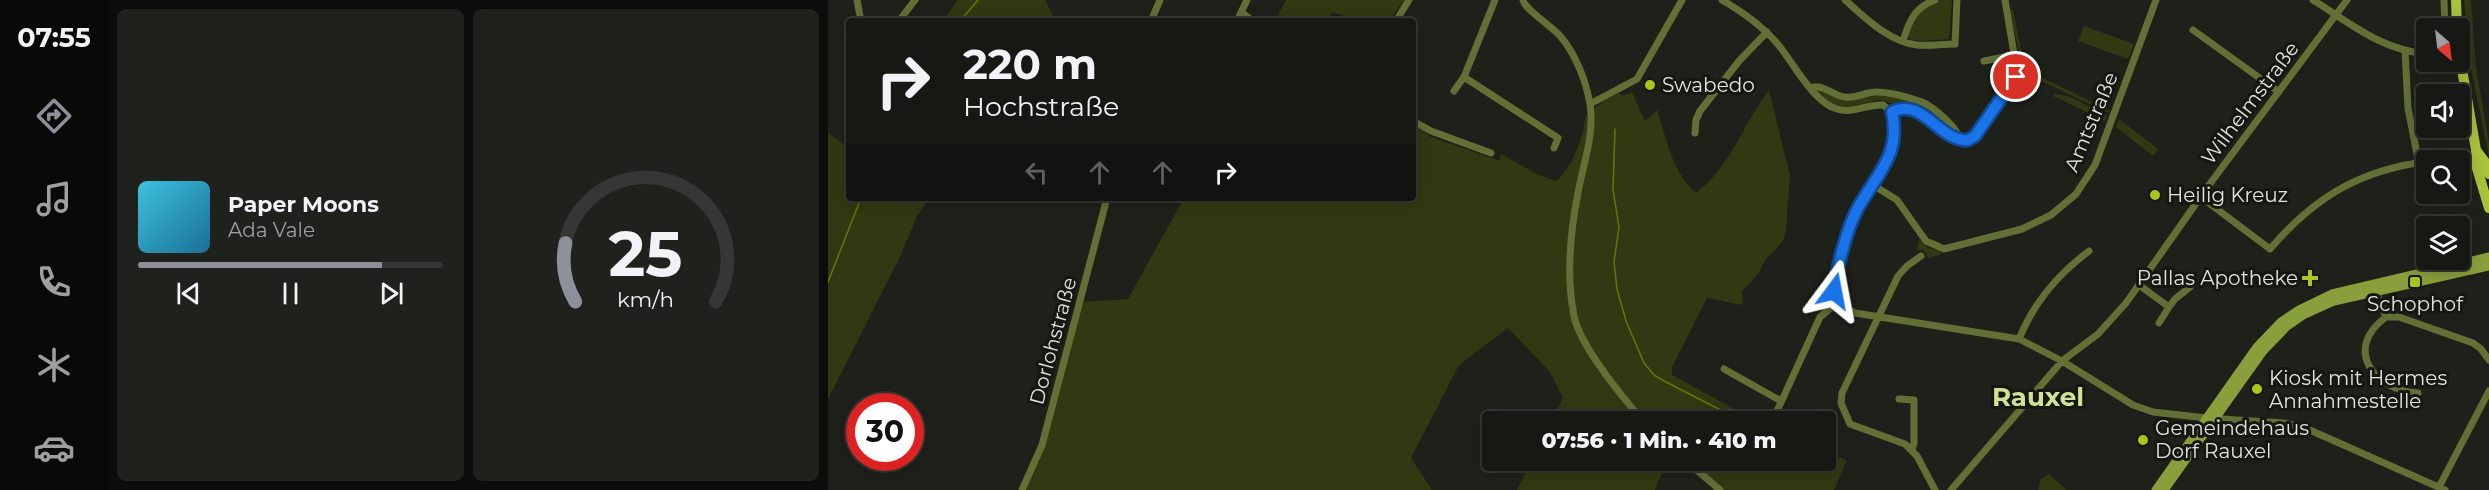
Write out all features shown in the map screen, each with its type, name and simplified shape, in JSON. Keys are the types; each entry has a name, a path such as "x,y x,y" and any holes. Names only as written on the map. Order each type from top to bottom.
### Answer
{"main road":[{"path":"2456,0 2457,18"},
{"path":"2462,72 2476,150 2476,165 2489,208"},
{"path":"2476,150 2485,162 2489,174"},
{"path":"2156,490 2263,351 2287,326 2303,315 2330,302 2375,287 2489,257"},
{"path":"2375,287 2489,266"},
{"path":"2163,490 2211,418"}],"street":[{"path":"857,0 860,18"},
{"path":"901,18 915,0"},
{"path":"1152,18 1160,0"},
{"path":"1238,18 1247,0"},
{"path":"1398,18 1409,0"},
{"path":"1454,91 1464,77 1495,0"},
{"path":"1523,0 1527,8 1546,21 1565,42 1581,74 1590,104 1592,119 1587,154 1577,194 1570,246 1569,276 1574,317 1583,339 1636,411"},
{"path":"1590,104 1637,79 1682,0"},
{"path":"1722,0 1767,32 1820,99 1839,110 1852,110 1876,104 1888,107 1892,112 1894,137 1888,161 1858,207 1835,281 1834,291 1838,302 1855,313 2019,339 2062,361 2143,409 2164,414 2283,423 2303,427 2442,489 2489,391"},
{"path":"1845,0 1871,22 1914,45 1955,44 1957,0"},
{"path":"1903,41 1915,14 1924,5 1935,0"},
{"path":"1892,112 1901,109 1917,112 1959,140 1968,140 1975,136 2016,77 2018,67 2005,0"},
{"name":"Amtstraße","path":"1873,185 1897,200 1926,241 1944,249 2022,229 2051,215 2076,194 2094,165 2156,0"},
{"path":"2313,0 2373,39 2405,51 2416,52"},
{"name":"Wilhelmstraße","path":"1951,490 2062,361 2098,334 2139,285 2347,0"},
{"path":"2444,0 2445,18"},
{"path":"1241,12 1249,18"},
{"path":"2193,30 2278,92"},
{"path":"1695,133 1696,120 1700,111 1732,69 1767,32"},
{"path":"2405,51 2408,108 2416,157"},
{"path":"1984,61 2015,55"},
{"path":"1464,77 1558,138 1554,148"},
{"path":"1811,88 1817,86 1848,98 1874,92 1889,93 1924,103 1948,122 1959,134 1959,140"},
{"path":"1416,123 1431,131 1491,153"},
{"path":"2201,197 2270,249 2298,218 2326,197 2366,176 2416,163"},
{"name":"Dorlohstraße","path":"1022,490 1042,445 1106,201"},
{"path":"2019,339 2044,294 2064,272 2089,251"},
{"path":"1921,256 1898,276 1842,393 1841,404 1850,423 1897,440 1912,450 1935,490"},
{"path":"2139,285 2169,307"},
{"path":"2159,323 2169,307 2190,287"},
{"path":"2375,287 2386,317"},
{"path":"1777,411 1820,317 1838,302"},
{"path":"2386,317 2399,317 2473,343 2489,360"},
{"path":"2386,317 2367,340 2364,348 2368,366 2382,381 2401,392 2418,393"},
{"path":"1724,369 1781,401"},
{"path":"1899,399 1914,400 1912,450"},
{"path":"1698,471 1720,490"}],"green space":[{"path":"957,0 1045,0 1053,16 1045,18 946,18"},
{"path":"1286,0 1404,0 1391,18 1350,18 1332,12 1329,18 1277,18"},
{"path":"1941,0 1952,0 1949,39 1920,41 1910,39 1908,36 1920,14 1928,6"},
{"path":"2464,0 2471,0 2476,67 2489,143 2489,157 2470,64 2470,18 2466,18"},
{"path":"2010,10 2013,10 2025,70 2022,66"},
{"path":"2084,26 2134,44 2128,59 2078,41"},
{"path":"2032,73 2109,110 2108,113 2031,76"},
{"path":"1816,89 1842,99 1887,95 1921,104 1958,135 1954,135 1919,110 1879,100 1852,108 1841,106 1826,100"},
{"path":"1769,90 1790,175 1786,230 1783,241 1742,291 1743,305 1707,298 1672,367 1672,375 1739,411 1556,411 1563,398 1550,372 1508,328 1459,365 1411,458 1432,490 1022,490 1031,473 1081,302 1128,299 1182,201 1416,201 1416,126 1431,137 1500,161 1501,154 1539,175 1556,181 1576,152 1585,117 1607,99 1620,93 1621,96 1632,92 1645,121 1657,110 1676,165 1688,185 1696,193 1728,158"},
{"path":"2054,94 2068,96 2107,115 2105,121 2053,96"},
{"path":"2119,119 2158,149 2153,156 2116,127"},
{"path":"828,133 846,145 846,201 927,201 917,216 901,255 828,399"},
{"path":"1919,239 1927,247 1941,254 1929,258 1923,250 1917,250"},
{"path":"1836,456 1847,460 1834,490 1723,490 1699,471 1836,471"},
{"path":"1526,471 1663,471 1655,490 1517,490"},
{"path":"2049,474 2067,490 2038,490 2041,479"}],"waterway":[{"path":"963,18 978,0"},
{"path":"1615,129 1613,190 1619,227 1614,262 1617,289 1626,321 1644,363 1654,375 1723,411"},
{"path":"828,282 860,201"}],"place":[{"name":"Swabedo","path":"1650,85"},
{"name":"Heilig Kreuz","path":"2155,195"},
{"name":"Pallas Apotheke","path":"2310,278"},
{"name":"Schophof","path":"2415,282"},
{"name":"Kiosk mit Hermes Annahmestelle","path":"2257,389"},
{"name":"Gemeindehaus Dorf Rauxel","path":"2143,440"}],"district":[{"name":"Rauxel","path":"2038,397"}],"route":[{"path":"1834,291 1847,238 1858,207 1888,161 1894,137 1892,112 1901,109 1917,112 1959,140 1972,139 2016,77"}]}
